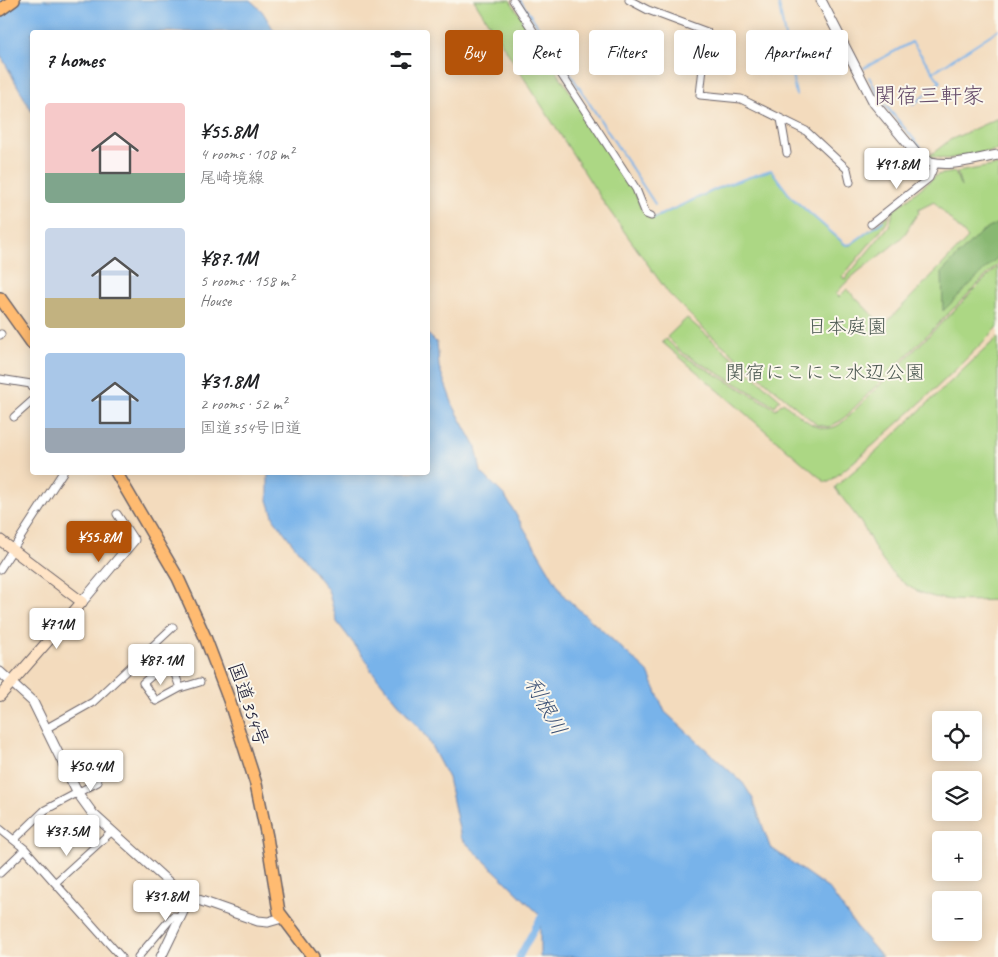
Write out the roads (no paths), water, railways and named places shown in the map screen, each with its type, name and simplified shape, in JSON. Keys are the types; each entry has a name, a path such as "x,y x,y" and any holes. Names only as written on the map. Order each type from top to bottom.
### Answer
{"main road":[{"path":"0,10 14,0"},
{"path":"0,298 30,340"},
{"name":"国道354号","path":"118,475 178,578 205,637 229,700 260,802 276,899 282,918 313,957"},
{"path":"0,540 82,602 0,696"}],"street":[{"path":"513,0 636,189 646,214 651,216"},
{"path":"629,0 648,10 707,32 700,96 740,100 806,131 847,169 850,182"},
{"path":"821,0 874,103 911,150 924,160 935,164 998,155"},
{"path":"780,119 787,153"},
{"path":"871,224 926,180 935,164"},
{"path":"0,378 30,384"},
{"path":"14,417 30,403"},
{"path":"0,569 61,475"},
{"path":"82,602 134,540 117,514"},
{"path":"47,728 93,702 173,627"},
{"path":"180,688 170,660 143,683 156,701 180,688 200,682"},
{"path":"0,672 33,702 77,792 93,814 175,888 190,897 258,921 268,922 282,918"},
{"path":"14,840 45,810 98,782"},
{"path":"0,830 25,849 122,957"},
{"path":"55,883 111,832"},
{"path":"0,873 25,849"},
{"path":"162,957 190,897"},
{"path":"138,957 173,916 181,917"}],"water":[{"path":"0,0 250,0 262,11 274,30 30,30 30,108 0,54"},
{"name":"利根川","path":"430,336 437,343 439,367 453,405 476,447 481,472 505,496 564,596 648,672 665,712 743,783 753,799 770,847 829,889 857,928 882,957 540,957 540,915 461,838 448,778 427,738 371,670 367,661 337,622 328,590 274,519 268,500 268,475 430,475"}],"waterway":[{"path":"520,0 541,30"},
{"path":"778,0 796,95"},
{"path":"864,68 912,42 933,72 998,30"},
{"path":"913,105 940,82 933,72"},
{"path":"571,75 655,204"},
{"path":"869,77 881,100 922,149"},
{"path":"654,218 723,186 771,170 791,197 846,245 851,244 883,221"},
{"path":"519,957 544,912"}],"district":[{"name":"関宿三軒家","path":"929,95"}],"park label":[{"name":"日本庭園","path":"847,326"},
{"name":"関宿にこにこ水辺公園","path":"825,372"}]}
